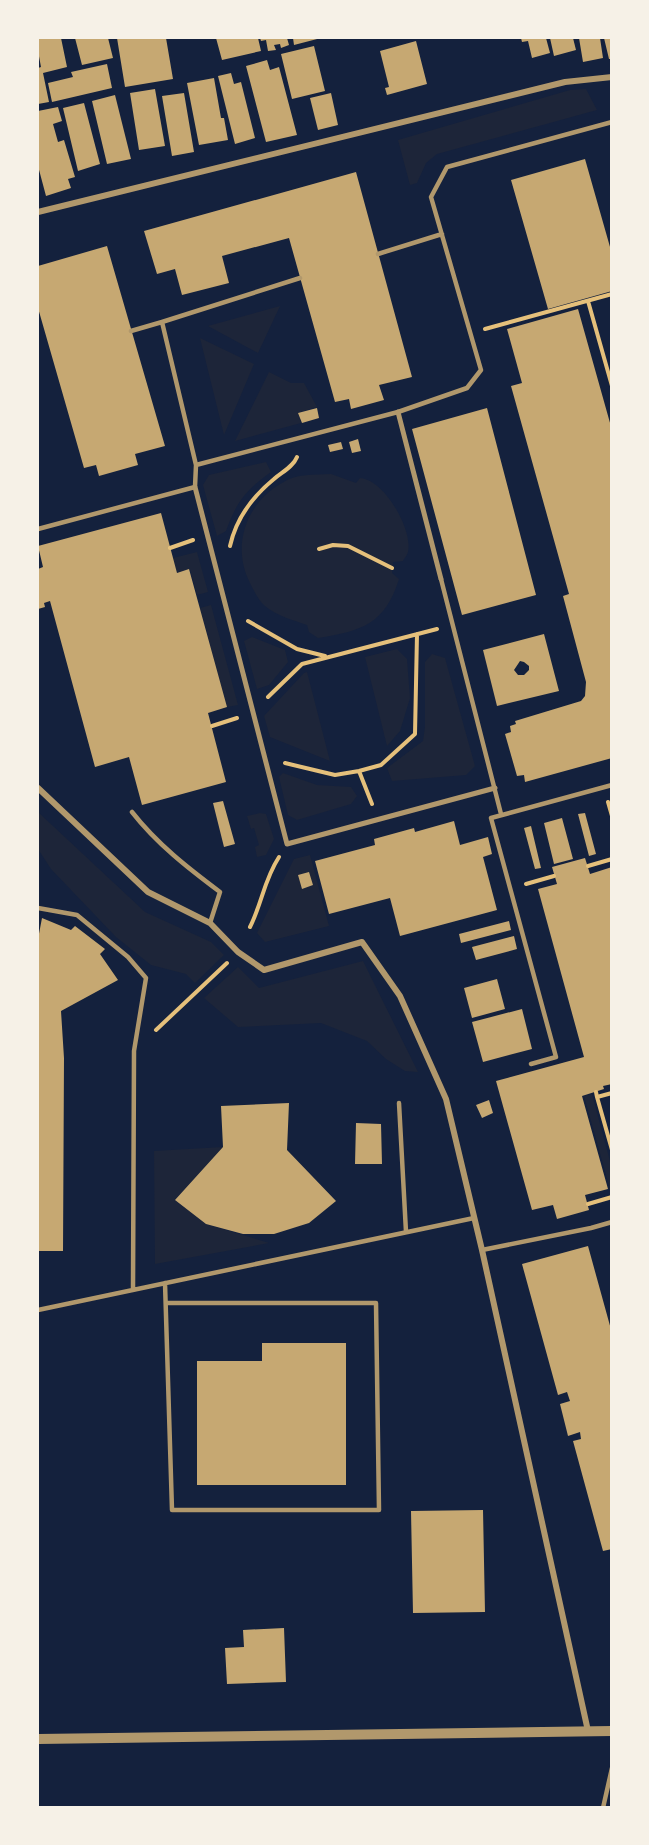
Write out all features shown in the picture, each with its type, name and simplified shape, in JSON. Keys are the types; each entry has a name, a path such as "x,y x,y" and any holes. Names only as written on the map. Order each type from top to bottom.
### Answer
{"street":[{"path":"38,212 565,82 612,77"},
{"path":"398,412 441,579"},
{"path":"195,487 287,844 495,788"},
{"path":"38,789 148,892 210,923 238,952 264,970 362,942 400,996 446,1099 482,1250 588,1731"},
{"path":"38,1739 612,1731"}],"lane":[{"path":"196,465 398,412 467,388 481,370 431,197 447,167 612,122"},
{"path":"378,254 442,234"},
{"path":"131,331 300,279"},
{"path":"38,529 195,487 196,465 162,322"},
{"path":"441,579 501,814"},
{"path":"531,1065 556,1057 491,818 612,785"},
{"path":"132,812 151,836 220,892 210,923"},
{"path":"38,908 77,915 128,957 146,978 134,1052 133,1290"},
{"path":"399,1103 406,1232"},
{"path":"38,1310 474,1218"},
{"path":"482,1250 612,1222"},
{"path":"165,1283 172,1510 379,1510 376,1303 166,1303"},
{"path":"603,1808 612,1768"}],"path":[{"path":"470,334 612,294"},
{"path":"588,301 612,386"},
{"path":"221,585 233,532 248,505 295,462 304,438"},
{"path":"319,549 333,545 348,546 392,568"},
{"path":"225,601 246,621 297,649 326,657"},
{"path":"253,712 302,664 452,625"},
{"path":"265,758 335,775 381,765 415,734 417,634"},
{"path":"212,726 224,722"},
{"path":"359,771 378,819"},
{"path":"250,927 260,907 268,874 287,844"},
{"path":"588,866 612,859"},
{"path":"510,889 554,876"},
{"path":"134,1052 230,960"},
{"path":"596,1092 612,1150"},
{"path":"597,1097 612,1093"},
{"path":"588,1204 612,1197"}],"shaded area":[{"path":"586,89 597,110 437,154 426,163 417,183 410,185 398,140 570,90"},
{"path":"280,306 258,353 208,326"},
{"path":"200,338 254,364 224,435"},
{"path":"269,372 291,383 304,383 317,407 298,413 301,423 235,441"},
{"path":"266,462 271,472 243,497 226,531 217,536 203,485 209,475"},
{"path":"331,474 356,483 360,478 379,487 402,519 408,552 403,561 393,562 392,573 399,579 387,606 379,616 359,628 318,638 309,632 307,625 275,612 260,601 244,569 242,540 245,527 259,502 282,483 306,475"},
{"path":"197,552 208,592 197,595 190,570 177,573 173,558"},
{"path":"211,605 238,705 227,707 200,608"},
{"path":"252,637 285,650 288,662 269,685 257,689 244,641"},
{"path":"397,649 407,659 410,698 400,731 387,746 365,657"},
{"path":"432,654 445,658 475,766 466,775 392,781 387,768 423,741 425,662"},
{"path":"307,672 330,761 270,737 264,716"},
{"path":"283,773 317,785 351,787 357,796 351,804 297,820 288,815 279,777"},
{"path":"38,812 145,912 211,942 224,955 195,983 186,974 151,965 116,937 51,869 38,849"},
{"path":"266,814 274,839 266,855 257,857 255,847 259,845 254,828 251,829 247,816"},
{"path":"310,855 329,926 265,942 257,933 294,859"},
{"path":"363,961 418,1072 405,1071 386,1059 367,1041 321,1023 238,1027 204,998 238,967 259,988"},
{"path":"592,1094 611,1165 611,1189 584,1096"},
{"path":"223,1147 175,1200 206,1224 269,1243 155,1264 154,1151"}],"building":[{"path":"38,38 61,38 67,67 43,73 49,102 38,104 38,68 41,67"},
{"path":"75,38 108,38 113,58 82,65"},
{"path":"117,38 166,38 173,79 125,87"},
{"path":"216,38 258,38 261,51 222,60"},
{"path":"260,38 287,38 289,45 281,48 280,44 274,45 276,50 268,51 266,40 261,41"},
{"path":"293,38 321,38 294,45"},
{"path":"521,38 546,38 550,53 532,58 528,41 522,42"},
{"path":"550,38 573,38 576,50 554,56"},
{"path":"579,38 600,38 603,58 583,62"},
{"path":"604,38 612,38 612,59 609,59"},
{"path":"416,41 427,84 387,95 385,88 389,87 380,51"},
{"path":"314,46 325,91 292,99 281,54"},
{"path":"267,60 270,70 279,67 297,135 266,142 246,66"},
{"path":"107,64 112,88 52,102 48,83 73,77 71,72"},
{"path":"231,73 234,84 241,82 255,138 235,144 218,76"},
{"path":"214,78 221,118 224,118 228,140 199,145 187,83"},
{"path":"155,89 165,146 139,150 130,93"},
{"path":"184,93 194,152 172,156 162,96"},
{"path":"331,93 338,125 318,130 310,98"},
{"path":"115,95 131,159 107,164 92,101"},
{"path":"84,103 100,164 78,171 63,108"},
{"path":"58,107 62,121 53,124 58,142 64,140 75,177 68,179 71,188 46,196 38,166 38,111"},
{"path":"585,159 612,254 612,291 548,309 511,180"},
{"path":"356,172 412,377 379,385 384,400 351,409 349,399 335,402 289,238 222,256 229,283 182,295 175,269 157,274 144,231"},
{"path":"107,246 165,446 135,454 138,465 99,476 96,465 84,468 38,308 38,266"},
{"path":"578,309 612,430 612,758 525,782 524,775 517,776 505,734 511,732 510,726 516,724 515,721 581,701 585,696 586,682 563,596 569,594 511,386 522,383 507,329"},
{"path":"317,408 319,418 302,423 298,413"},
{"path":"487,408 536,595 462,615 412,429"},
{"path":"358,439 361,451 352,453 349,442"},
{"path":"341,442 343,449 330,452 328,445"},
{"path":"161,513 177,573 189,569 227,707 208,713 226,782 142,805 129,757 95,767 50,601 44,603 45,607 38,609 38,569 43,567 38,546"},
{"path":"544,634 559,691 497,706 483,650","holes":["520,661 529,666 529,670 524,675 518,675 514,670"]},
{"path":"223,801 235,844 224,847 213,803"},
{"path":"585,813 596,854 589,856 578,814"},
{"path":"562,818 573,859 554,864 544,823"},
{"path":"454,821 460,845 488,837 492,854 483,857 497,910 400,936 390,898 329,914 315,861 375,845 374,839 414,828 415,832"},
{"path":"531,826 541,868 535,869 524,828"},
{"path":"585,858 590,874 612,867 612,1084 582,1096 608,1189 585,1195 589,1210 557,1219 553,1205 532,1210 496,1081 584,1057 538,889 557,884 552,867"},
{"path":"309,872 313,885 302,889 298,875"},
{"path":"42,918 71,930 75,926 105,949 100,954 118,980 61,1011 64,1058 63,1251 38,1251 38,939"},
{"path":"509,921 511,930 461,943 459,934"},
{"path":"514,936 517,949 476,960 472,947"},
{"path":"497,979 505,1009 472,1018 464,988"},
{"path":"522,1009 532,1049 483,1062 472,1022"},
{"path":"489,1100 493,1113 482,1118 476,1105"},
{"path":"289,1103 287,1150 336,1201 309,1223 274,1234 243,1234 206,1224 175,1200 223,1147 221,1106"},
{"path":"356,1123 381,1124 382,1164 355,1164"},
{"path":"588,1246 612,1333 612,1549 603,1551 573,1441 581,1439 580,1432 568,1436 560,1404 570,1401 567,1392 558,1395 522,1264"},
{"path":"262,1343 346,1343 346,1485 197,1485 197,1361 262,1361"},
{"path":"483,1510 485,1612 413,1613 411,1511"},
{"path":"284,1628 286,1682 227,1684 225,1648 244,1647 243,1630"}]}
